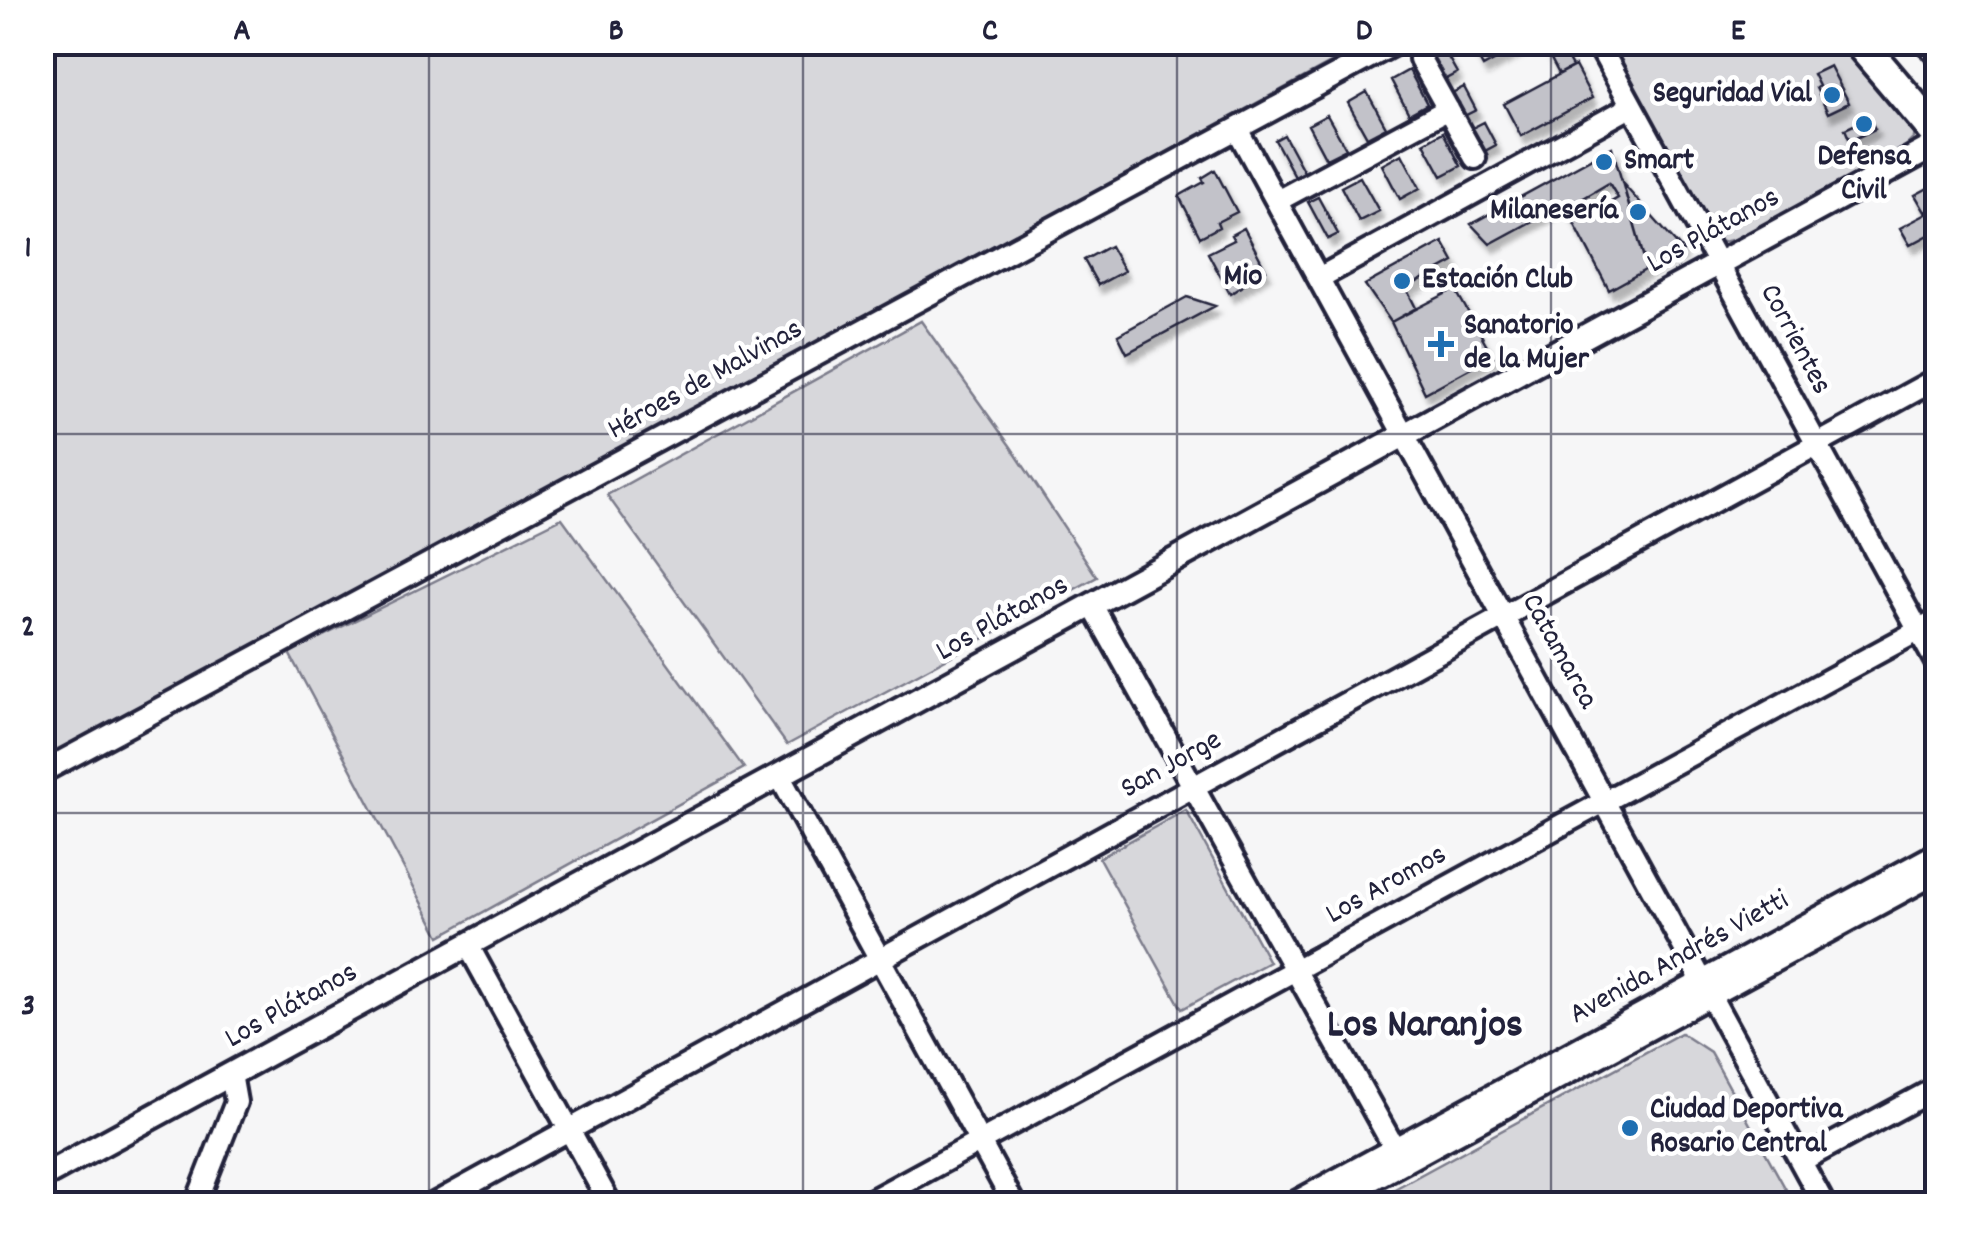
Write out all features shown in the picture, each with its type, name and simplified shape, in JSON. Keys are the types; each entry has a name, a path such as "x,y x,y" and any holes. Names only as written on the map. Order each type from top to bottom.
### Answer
{"main road":[{"path":"1859,42 1938,135"},
{"path":"1932,42 1938,49"}],"street":[{"name":"Héroes de Malvinas","path":"42,772 1398,42"},
{"name":"Corrientes","path":"1598,42 1938,666"},
{"path":"1420,58 1475,158"},
{"path":"1319,278 1632,106"},
{"path":"1276,202 1448,108"},
{"name":"Catamarca","path":"1236,129 1824,1204"},
{"name":"Los Plátanos","path":"97,1147 1938,144"},
{"name":"San Jorge","path":"434,1204 1938,378"},
{"path":"1092,605 1399,1156"},
{"name":"Los Aromos","path":"865,1204 1938,620"},
{"path":"780,776 1014,1204"},
{"name":"Avenida Andrés Vietti","path":"1292,1204 1399,1156 1706,988 1938,852"},
{"name":"Avenida Andrés Vietti","path":"1706,988 1938,872"},
{"path":"468,945 610,1204"},
{"path":"196,1204 236,1102 231,1074"},
{"path":"1801,1161 1938,1087"},
{"path":"42,1164 97,1147"},
{"path":"42,1177 97,1147"},
{"name":"Avenida Andrés Vietti","path":"1327,1204 1399,1156"}],"shaded area":[{"path":"43,43 1367,43 513,508 43,758"},
{"path":"1605,43 1845,43 1915,128 1914,138 1906,146 1736,239 1718,243"},
{"path":"921,321 1097,577 787,745 607,495"},
{"path":"562,518 744,768 440,936 289,653"},
{"path":"1186,810 1269,962 1182,1009 1099,858"},
{"name":"Ciudad Deportiva Rosario Central","path":"1681,1033 1710,1052 1794,1204 1367,1204"}],"building":[{"path":"1469,42 1528,42 1483,67"},
{"path":"1542,42 1558,42 1572,67 1559,74"},
{"path":"1444,50 1457,73 1440,82 1428,59"},
{"path":"1575,66 1592,98 1521,136 1504,104"},
{"name":"Seguridad Vial","path":"1830,66 1849,103 1828,113 1813,74"},
{"path":"1409,70 1427,104 1409,114 1391,80"},
{"path":"1464,87 1476,110 1460,118 1448,95"},
{"path":"1367,92 1386,127 1367,137 1348,103"},
{"path":"1327,115 1346,149 1326,159 1308,125"},
{"name":"Defensa Civil","path":"1869,118 1875,129 1850,141 1845,129"},
{"path":"1484,122 1496,145 1481,153 1468,130"},
{"path":"1443,132 1461,166 1442,176 1424,143"},
{"path":"1284,135 1304,172 1295,177 1275,140"},
{"path":"1612,147 1647,269 1609,290 1564,204 1490,244 1471,224","holes":["1609,183 1618,198 1585,217 1577,202"]},
{"path":"1402,154 1420,188 1400,199 1382,165"},
{"path":"1215,170 1237,212 1200,237 1179,196 1204,182 1202,178"},
{"path":"1360,177 1379,211 1359,221 1341,187"},
{"path":"1623,184 1683,251 1647,269"},
{"path":"1930,187 1938,191 1938,207 1925,212 1915,195"},
{"path":"1318,197 1338,234 1328,239 1308,202"},
{"path":"1938,208 1938,230 1910,245 1900,228"},
{"path":"1244,228 1266,270 1230,294 1208,253 1234,240 1231,235"},
{"path":"1443,242 1454,262 1406,288 1416,308 1391,322 1365,285"},
{"path":"1110,246 1124,271 1098,285 1084,260"},
{"path":"1455,289 1493,356 1425,393 1391,322"},
{"path":"1187,297 1215,306 1127,353 1118,335"}],"place":[{"name":"Seguridad Vial","path":"1832,95"},
{"name":"Defensa Civil","path":"1864,124"},
{"name":"Smart","path":"1604,162"},
{"name":"Milanesería","path":"1638,212"},
{"name":"Estación Club","path":"1402,281"},
{"name":"Sanatorio de la Mujer","path":"1441,344"},
{"name":"Ciudad Deportiva Rosario Central","path":"1630,1128"}],"district":[{"name":"Mio","path":"1243,278"},
{"name":"Los Naranjos","path":"1425,1027"}]}
